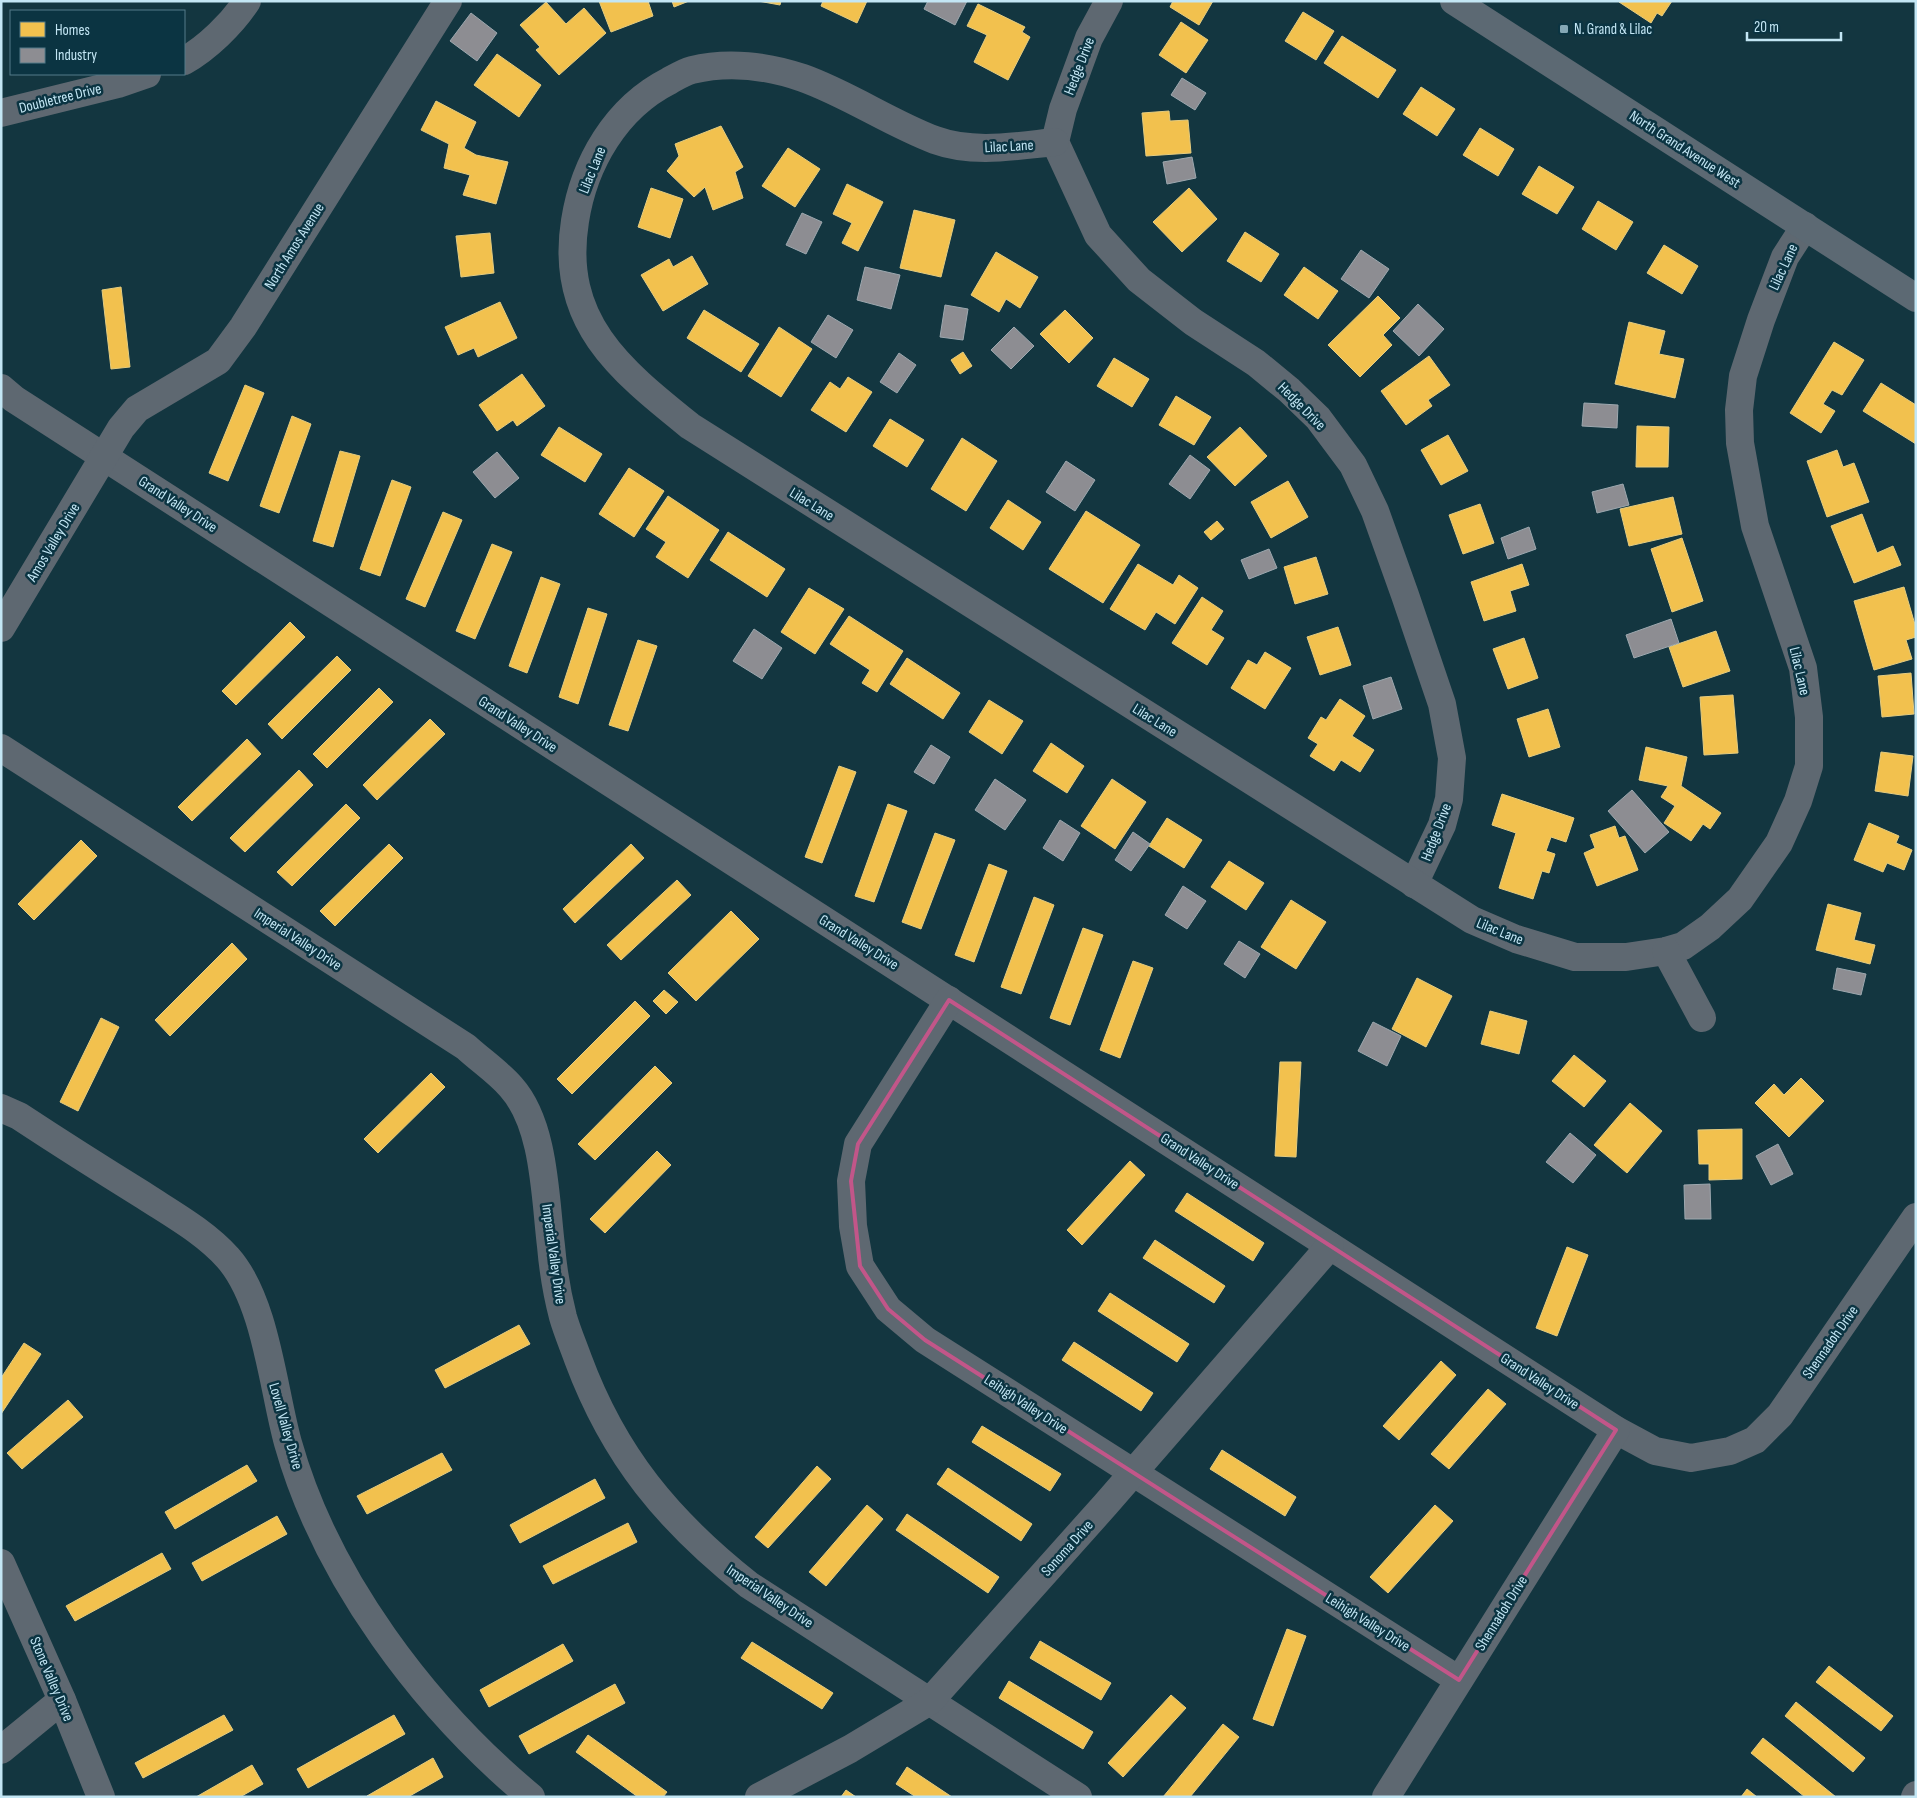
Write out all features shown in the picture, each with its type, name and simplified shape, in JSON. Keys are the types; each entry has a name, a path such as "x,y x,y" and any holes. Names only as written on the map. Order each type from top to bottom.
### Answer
{"main road":[{"name":"North Grand Avenue West","path":"1454,1 1916,298"}],"street":[{"path":"185,60 212,39 240,12 247,1"},
{"name":"North Amos Avenue","path":"104,457 121,428 137,409 218,361 253,312 448,1"},
{"name":"Hedge Drive","path":"1109,1 1086,47 1063,109 1055,142 1098,235 1139,280 1194,322 1256,363 1288,390 1318,418 1353,465 1375,512 1442,704 1452,758 1449,799 1442,825 1414,884"},
{"name":"Lilac Lane","path":"1055,142 975,148 936,141 804,78 762,67 718,66 690,70 659,86 633,104 600,146 576,211 572,238 573,272 580,306 611,356 650,394 690,426 1472,920 1516,939 1575,957 1626,957 1666,951 1684,946 1710,927 1740,899 1779,843 1798,801 1809,766 1809,716 1803,668 1755,526 1740,443 1739,410 1744,376 1761,320 1785,258 1804,226"},
{"name":"Doubletree Drive","path":"1,113 118,84 144,75"},
{"name":"Grand Valley Drive","path":"1,388 14,399 1616,1430 1655,1451 1690,1458 1730,1452"},
{"name":"Amos Valley Drive","path":"1,628 104,457"},
{"name":"Imperial Valley Drive","path":"1,748 466,1047 512,1088 532,1123 541,1159 551,1248 563,1318 593,1398 630,1464 672,1516 709,1554 742,1580 1078,1797"},
{"path":"1666,951 1702,1018"},
{"name":"Leihigh Valley Drive","path":"949,1000 858,1144 851,1181 853,1226 860,1266 888,1309 924,1340 1459,1680"},
{"name":"Lovell Valley Drive","path":"1,1108 19,1116 185,1222 229,1259 244,1284 259,1321 288,1444 308,1499 330,1548 380,1632 437,1707 498,1769 531,1797"},
{"name":"Shennadoh Drive","path":"1730,1452 1755,1440 1780,1415 1916,1217"},
{"name":"Sonoma Drive","path":"759,1797 850,1749 930,1700 1106,1504 1330,1246"},
{"name":"Shennadoh Drive","path":"1386,1797 1616,1430"},
{"name":"Stone Valley Drive","path":"1,1563 62,1700 101,1797"},
{"path":"1,1750 62,1700"}],"highlighted area":[{"path":"949,1000 1616,1430 1459,1680 925,1340 888,1309 860,1266 851,1181 858,1144"}],"building: Homes":[{"path":"599,1 648,1 653,16 611,32"},
{"path":"672,1 689,1 674,7"},
{"path":"758,1 781,1 780,5"},
{"path":"823,1 867,1 857,23 821,6"},
{"path":"1173,1 1213,1 1199,25 1170,7"},
{"path":"1672,1 1662,16 1657,13 1651,23 1619,2"},
{"path":"546,2 566,24 584,8 606,33 559,75 536,50 540,47 520,25"},
{"path":"978,4 1025,27 1022,32 1030,37 1008,80 974,62 987,35 967,26"},
{"path":"1303,12 1334,31 1316,60 1285,41"},
{"path":"1181,22 1208,40 1186,73 1159,55"},
{"path":"1342,36 1396,70 1378,98 1324,63"},
{"path":"497,54 541,85 519,117 474,85"},
{"path":"1421,87 1455,109 1437,136 1403,114"},
{"path":"436,101 476,122 464,148 476,155 508,162 496,204 463,195 470,175 444,168 449,144 421,130"},
{"path":"1169,111 1170,121 1188,120 1191,153 1146,156 1142,113"},
{"path":"721,126 743,167 735,172 743,198 713,210 705,187 694,197 667,171 679,156 675,144"},
{"path":"1480,128 1514,149 1498,176 1463,155"},
{"path":"788,148 820,169 795,207 762,186"},
{"path":"1539,166 1574,187 1557,214 1522,194"},
{"path":"847,184 883,202 858,251 842,243 852,223 833,214"},
{"path":"651,188 683,199 670,238 638,227"},
{"path":"1189,188 1217,219 1182,252 1153,222"},
{"path":"1598,201 1633,222 1616,250 1582,229"},
{"path":"914,210 955,220 941,277 900,268"},
{"path":"1245,232 1279,254 1261,282 1227,261"},
{"path":"490,233 494,273 461,277 456,236"},
{"path":"1664,245 1698,266 1682,294 1647,273"},
{"path":"996,252 1038,277 1020,308 1006,299 999,312 971,295"},
{"path":"692,256 708,284 663,311 641,275 669,259 673,267"},
{"path":"1304,267 1338,291 1318,319 1284,295"},
{"path":"121,287 130,367 111,369 102,290"},
{"path":"1378,296 1400,318 1383,335 1392,345 1360,377 1328,345"},
{"path":"500,302 517,338 478,357 474,348 458,355 445,327"},
{"path":"704,310 759,344 741,372 687,338"},
{"path":"1065,310 1093,338 1069,363 1040,334"},
{"path":"1629,322 1665,331 1659,354 1684,359 1675,398 1615,384"},
{"path":"779,327 812,349 781,397 748,376"},
{"path":"1834,342 1864,360 1842,395 1832,390 1823,404 1835,411 1821,433 1790,413"},
{"path":"963,352 972,366 960,374 951,360"},
{"path":"1429,356 1450,385 1428,400 1432,406 1406,425 1381,391"},
{"path":"1114,358 1149,379 1132,407 1097,386"},
{"path":"522,374 545,406 517,426 513,420 497,431 479,405"},
{"path":"848,377 872,392 846,432 811,410 830,382 840,389"},
{"path":"1881,383 1916,405 1916,444 1863,411"},
{"path":"245,385 264,393 228,481 209,473"},
{"path":"1176,396 1211,417 1194,445 1159,425"},
{"path":"292,416 311,424 279,513 260,506"},
{"path":"890,419 924,440 907,467 873,446"},
{"path":"1637,426 1669,427 1668,467 1636,467"},
{"path":"559,427 602,454 585,482 541,455"},
{"path":"1240,427 1267,456 1235,486 1207,457"},
{"path":"1448,435 1468,471 1441,485 1421,450"},
{"path":"962,438 997,461 966,511 931,489"},
{"path":"1837,450 1843,467 1854,463 1869,502 1827,517 1807,461"},
{"path":"340,451 360,456 333,547 313,541"},
{"path":"629,468 664,491 634,537 599,514"},
{"path":"392,480 411,487 380,576 360,569"},
{"path":"1288,481 1308,517 1271,538 1251,502"},
{"path":"668,496 719,530 688,578 656,557 666,542 646,529"},
{"path":"1673,497 1682,534 1629,546 1620,509"},
{"path":"1008,500 1041,522 1023,550 990,528"},
{"path":"1480,504 1494,543 1463,554 1449,515"},
{"path":"1086,511 1140,545 1103,603 1049,569"},
{"path":"443,512 462,520 425,607 406,599"},
{"path":"1862,514 1877,553 1893,546 1901,565 1854,583 1831,526"},
{"path":"1217,521 1224,529 1211,540 1204,532"},
{"path":"728,532 785,569 767,597 710,560"},
{"path":"1682,538 1703,601 1672,612 1651,549"},
{"path":"492,544 512,552 475,639 456,631"},
{"path":"1316,557 1328,594 1295,604 1284,567"},
{"path":"1138,564 1173,585 1179,575 1198,588 1175,624 1156,612 1145,630 1110,609"},
{"path":"1522,564 1529,585 1510,591 1516,611 1484,621 1471,582"},
{"path":"541,577 560,584 527,673 509,666"},
{"path":"1904,587 1916,628 1916,637 1906,640 1912,659 1874,670 1854,601"},
{"path":"809,588 844,609 815,654 781,632"},
{"path":"1202,597 1223,611 1211,630 1224,638 1207,665 1172,643"},
{"path":"588,608 607,614 578,704 559,697"},
{"path":"849,616 903,651 877,692 862,683 870,670 830,644"},
{"path":"290,622 305,637 236,705 222,691"},
{"path":"1338,627 1351,665 1320,675 1307,637"},
{"path":"1716,631 1730,671 1683,687 1669,647"},
{"path":"1524,638 1538,678 1508,689 1493,649"},
{"path":"638,640 657,646 628,731 609,725"},
{"path":"1265,652 1291,668 1265,709 1231,688 1248,660 1257,665"},
{"path":"337,656 351,670 282,739 268,724"},
{"path":"907,658 960,693 943,719 890,684"},
{"path":"1911,673 1914,714 1882,717 1878,676"},
{"path":"379,688 393,702 327,768 313,754"},
{"path":"1733,695 1738,753 1704,755 1700,697"},
{"path":"1340,699 1365,716 1352,736 1374,750 1360,772 1341,760 1334,771 1310,756 1318,744 1308,738 1321,717 1326,720"},
{"path":"989,700 1023,721 1002,754 969,732"},
{"path":"1548,709 1560,747 1529,757 1517,719"},
{"path":"430,719 445,734 377,800 363,785"},
{"path":"247,739 261,754 192,821 178,807"},
{"path":"1051,743 1084,766 1067,793 1033,771"},
{"path":"1646,747 1687,757 1681,786 1721,813 1710,829 1703,824 1691,841 1664,823 1675,806 1661,797 1668,786 1639,780"},
{"path":"1881,752 1913,756 1908,796 1875,791"},
{"path":"839,766 856,772 822,863 805,857"},
{"path":"299,770 313,785 245,852 230,838"},
{"path":"1112,779 1146,802 1115,849 1081,826"},
{"path":"1502,794 1574,818 1566,842 1551,837 1546,851 1555,854 1549,873 1542,871 1533,899 1499,888 1516,833 1492,825"},
{"path":"346,804 360,818 292,886 277,872"},
{"path":"888,804 907,811 874,902 855,896"},
{"path":"1167,818 1202,840 1184,868 1149,846"},
{"path":"1869,823 1899,836 1896,843 1912,850 1904,870 1887,863 1883,872 1854,860"},
{"path":"1615,826 1619,838 1625,836 1638,870 1597,886 1584,853 1595,848 1590,835"},
{"path":"935,833 955,840 921,929 902,922"},
{"path":"81,840 97,856 34,920 18,904"},
{"path":"389,844 403,858 335,926 320,911"},
{"path":"631,844 644,858 575,923 563,909"},
{"path":"1229,861 1264,883 1246,910 1211,887"},
{"path":"989,864 1007,871 974,962 955,955"},
{"path":"677,880 691,895 621,960 607,945"},
{"path":"1034,897 1054,905 1021,994 1001,987"},
{"path":"1291,900 1326,922 1296,969 1261,947"},
{"path":"1828,904 1861,913 1854,940 1875,945 1870,964 1816,950"},
{"path":"731,911 759,939 696,1001 668,973"},
{"path":"1083,928 1103,935 1070,1025 1050,1018"},
{"path":"232,943 247,959 170,1036 155,1020"},
{"path":"1133,961 1153,968 1120,1058 1100,1050"},
{"path":"1417,978 1452,996 1426,1047 1392,1029"},
{"path":"664,990 678,1002 666,1014 653,1001"},
{"path":"635,1001 650,1016 572,1094 557,1079"},
{"path":"1490,1011 1527,1021 1519,1054 1481,1044"},
{"path":"101,1018 119,1027 78,1111 60,1102"},
{"path":"1574,1055 1606,1081 1584,1107 1552,1081"},
{"path":"1280,1062 1301,1062 1296,1157 1275,1156"},
{"path":"655,1066 672,1083 595,1160 578,1144"},
{"path":"431,1073 445,1087 378,1153 364,1139"},
{"path":"1801,1078 1824,1101 1789,1137 1755,1103 1774,1084 1784,1095"},
{"path":"1630,1103 1662,1131 1627,1173 1594,1145"},
{"path":"1742,1129 1742,1179 1709,1180 1709,1164 1699,1164 1698,1130"},
{"path":"657,1151 671,1165 605,1233 590,1219"},
{"path":"1130,1161 1145,1175 1082,1245 1067,1230"},
{"path":"1187,1193 1264,1243 1253,1261 1175,1211"},
{"path":"1155,1240 1225,1286 1214,1303 1143,1258"},
{"path":"1567,1247 1588,1255 1557,1336 1536,1328"},
{"path":"1110,1293 1189,1344 1177,1362 1098,1311"},
{"path":"519,1325 530,1344 445,1388 435,1370"},
{"path":"1074,1342 1153,1393 1141,1411 1062,1360"},
{"path":"24,1343 41,1354 1,1414 1,1378"},
{"path":"1441,1361 1456,1375 1399,1440 1383,1426"},
{"path":"1488,1389 1506,1404 1449,1469 1431,1454"},
{"path":"68,1400 83,1417 22,1469 7,1453"},
{"path":"982,1426 1061,1474 1050,1491 972,1442"},
{"path":"1222,1450 1296,1497 1285,1516 1210,1469"},
{"path":"442,1453 452,1470 367,1514 357,1496"},
{"path":"247,1465 257,1481 175,1529 165,1512"},
{"path":"817,1466 831,1479 768,1548 755,1537"},
{"path":"948,1468 1032,1524 1021,1541 937,1484"},
{"path":"595,1479 605,1498 520,1543 510,1525"},
{"path":"867,1505 883,1519 826,1586 809,1572"},
{"path":"1435,1505 1453,1521 1388,1593 1370,1577"},
{"path":"907,1514 999,1577 988,1593 896,1530"},
{"path":"277,1516 287,1534 202,1581 192,1563"},
{"path":"628,1523 637,1542 553,1584 543,1566"},
{"path":"162,1553 171,1569 75,1621 66,1606"},
{"path":"1287,1629 1306,1636 1273,1726 1253,1719"},
{"path":"1040,1641 1111,1683 1101,1700 1030,1658"},
{"path":"752,1642 833,1693 822,1709 741,1658"},
{"path":"563,1644 573,1661 489,1707 480,1690"},
{"path":"1829,1666 1893,1716 1881,1731 1816,1682"},
{"path":"1009,1681 1093,1732 1083,1749 999,1698"},
{"path":"615,1684 625,1703 529,1754 519,1736"},
{"path":"1171,1695 1186,1708 1123,1777 1108,1763"},
{"path":"1796,1702 1865,1758 1853,1772 1785,1716"},
{"path":"224,1715 233,1730 143,1778 135,1763"},
{"path":"394,1715 405,1734 308,1788 297,1769"},
{"path":"1223,1724 1239,1737 1190,1797 1163,1797"},
{"path":"588,1735 667,1792 663,1797 638,1797 576,1752"},
{"path":"1763,1738 1836,1797 1805,1797 1751,1753"},
{"path":"433,1758 443,1777 408,1797 367,1796"},
{"path":"252,1765 263,1784 240,1797 196,1797"},
{"path":"907,1767 952,1797 916,1797 896,1784"},
{"path":"1747,1789 1757,1797 1741,1797"},
{"path":"846,1790 856,1797 841,1797"}],"building: Industry":[{"path":"928,1 967,1 955,25 924,9"},
{"path":"471,13 497,33 477,61 450,41"},
{"path":"1182,78 1206,93 1195,110 1171,95"},
{"path":"1192,157 1196,178 1167,184 1163,162"},
{"path":"802,213 822,222 806,254 786,245"},
{"path":"1361,250 1389,269 1369,298 1341,279"},
{"path":"865,267 900,275 891,309 857,300"},
{"path":"1418,304 1444,329 1419,356 1393,331"},
{"path":"945,305 968,309 963,340 940,337"},
{"path":"828,315 853,330 836,358 811,342"},
{"path":"1014,327 1034,346 1011,369 991,350"},
{"path":"899,353 916,365 897,393 880,382"},
{"path":"1584,403 1618,405 1617,428 1582,426"},
{"path":"497,452 519,478 495,498 473,472"},
{"path":"1190,455 1210,470 1190,499 1169,484"},
{"path":"1066,461 1095,480 1075,511 1046,492"},
{"path":"1623,484 1629,505 1597,513 1592,492"},
{"path":"1529,527 1536,549 1508,559 1501,538"},
{"path":"1269,549 1277,568 1249,579 1241,560"},
{"path":"1671,619 1679,643 1634,658 1626,635"},
{"path":"754,629 782,648 762,679 733,661"},
{"path":"1391,677 1402,709 1373,719 1363,686"},
{"path":"931,745 950,757 934,784 914,772"},
{"path":"995,779 1026,800 1005,830 975,810"},
{"path":"1632,790 1669,832 1645,853 1608,811"},
{"path":"1060,820 1080,833 1063,861 1043,848"},
{"path":"1133,832 1150,844 1131,871 1115,860"},
{"path":"1183,886 1206,901 1187,929 1165,915"},
{"path":"1239,941 1260,954 1245,978 1224,964"},
{"path":"1837,968 1866,974 1861,995 1833,989"},
{"path":"1373,1022 1401,1036 1387,1066 1358,1051"},
{"path":"1570,1133 1596,1155 1573,1183 1546,1162"},
{"path":"1778,1144 1793,1174 1771,1185 1756,1156"},
{"path":"1710,1184 1711,1219 1685,1219 1684,1185"}],"place":[{"name":"N. Grand & Lilac","path":"1564,29"}]}
